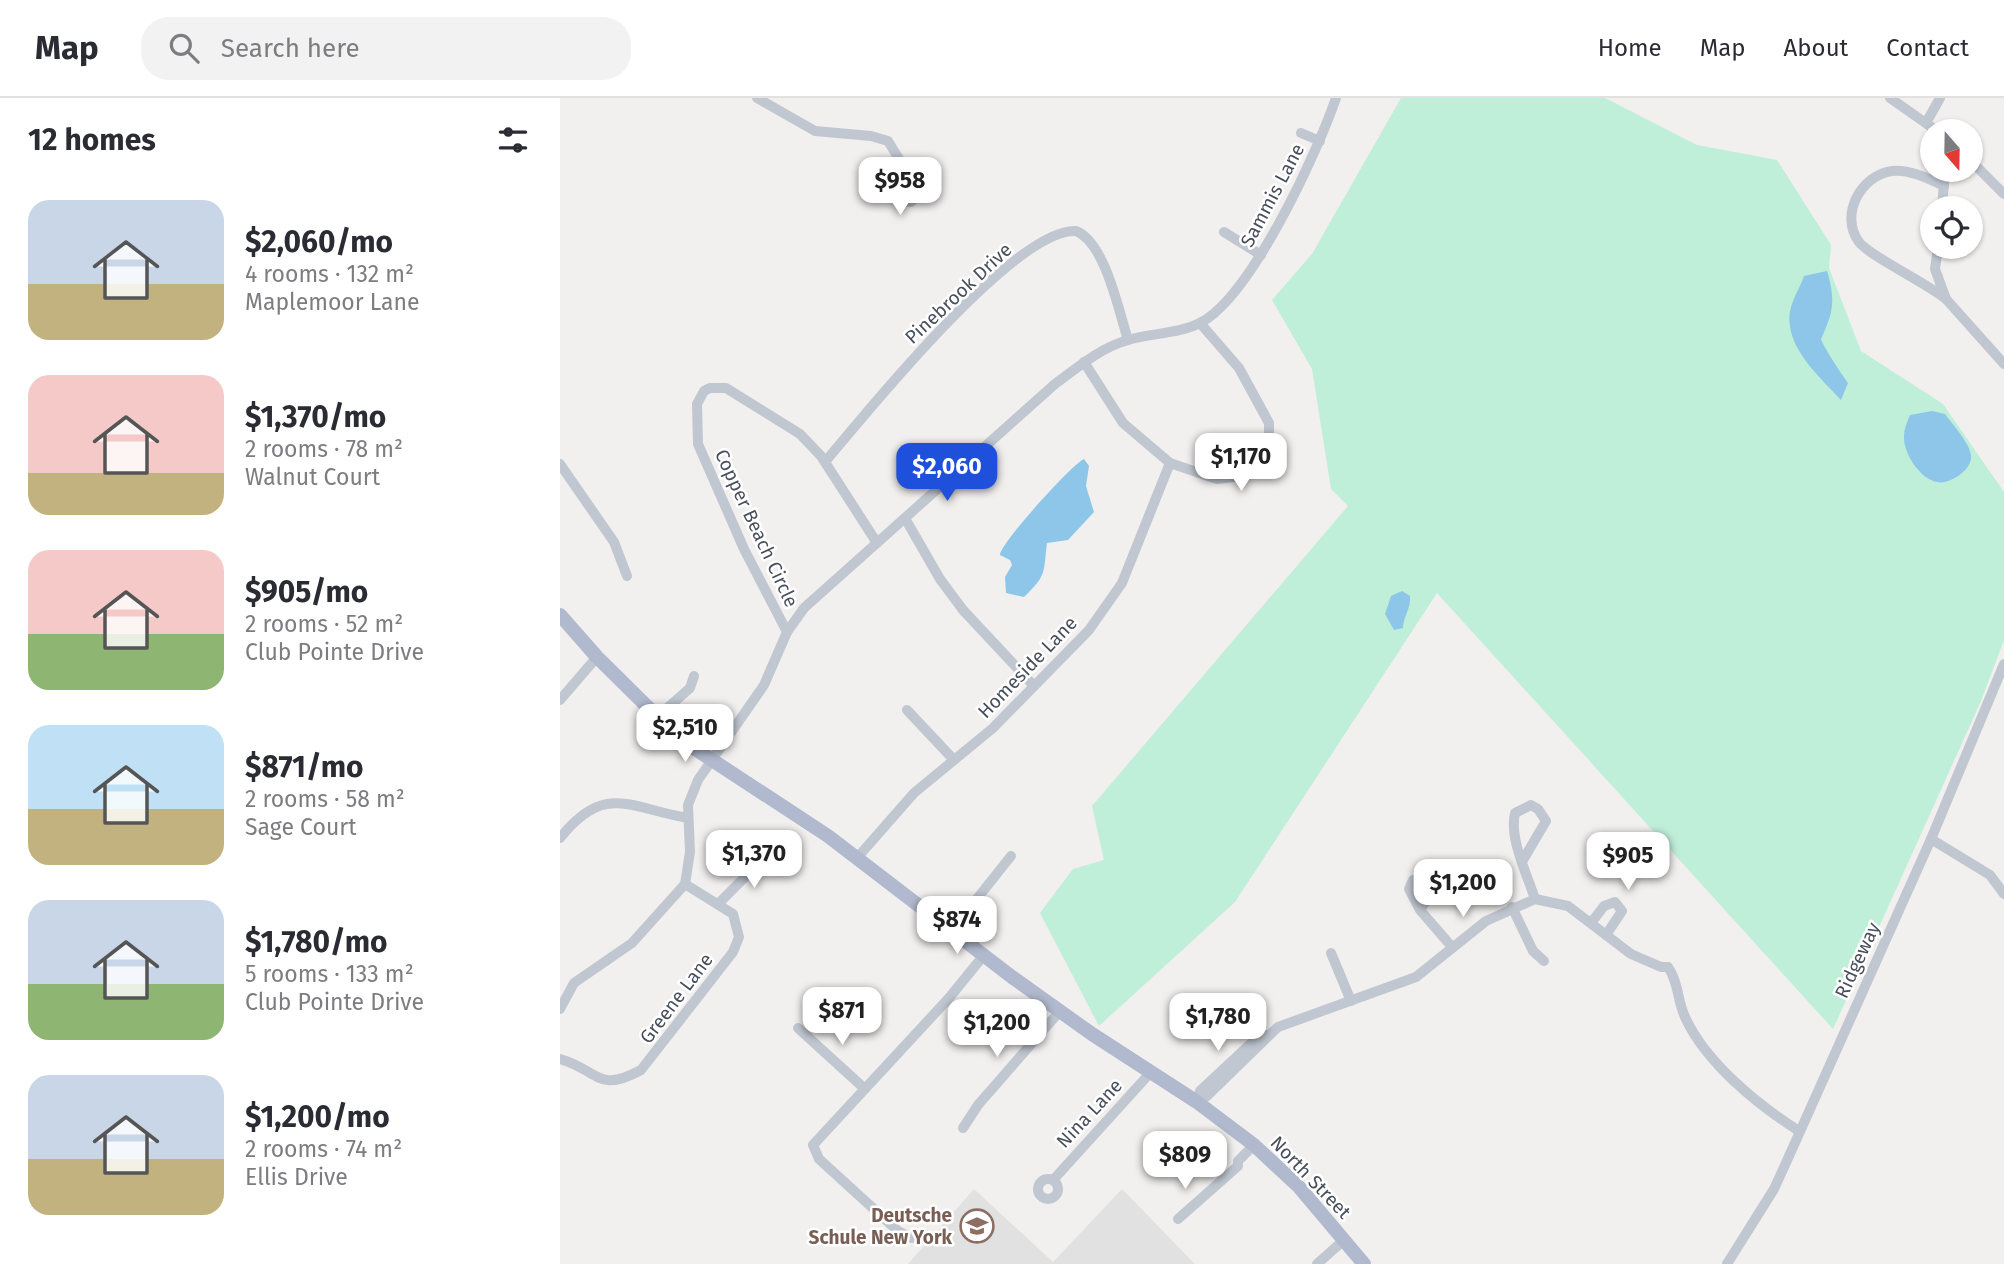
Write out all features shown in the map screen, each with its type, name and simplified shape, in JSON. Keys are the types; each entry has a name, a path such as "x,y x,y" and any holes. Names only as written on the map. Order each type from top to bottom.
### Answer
{"main road":[{"name":"North Street","path":"560,615 656,718 711,761 857,858 1060,1011 1197,1102 1254,1145 1298,1187 1364,1264"}],"street":[{"path":"757,98 815,131 888,141 898,157 910,177 918,196 906,203 897,198 893,188 898,157"},
{"name":"Sammis Lane","path":"1200,323 1242,286 1320,141 1336,98"},
{"path":"1891,98 1920,119"},
{"path":"1928,119 1940,98"},
{"path":"1301,133 1320,141"},
{"path":"1944,186 1908,172 1893,171 1872,178 1862,186 1852,209 1853,225 1861,244 1919,279 1945,299 2004,364"},
{"path":"1983,173 2004,194"},
{"path":"1943,196 1944,182"},
{"name":"Pinebrook Drive","path":"825,462 934,336 1021,256 1058,235 1076,232 1089,240 1110,280 1128,340"},
{"path":"1223,232 1261,254"},
{"path":"1936,259 1935,269 1945,299"},
{"path":"1919,279 1935,269"},
{"path":"560,1009 574,983 632,943 685,884 690,852 688,805 711,761 764,685 787,632 814,596 906,520 1055,384 1084,362 1128,340 1200,323 1245,379 1265,410 1271,440 1264,459 1256,468 1234,479 1217,479 1170,463 1123,423 1084,362"},
{"name":"Copper Beach Circle","path":"787,632 744,549 698,444 699,396 710,388 719,387 737,394 800,435 825,462 877,543"},
{"name":"Homeside Lane","path":"857,858 914,793 993,728 1089,631 1122,583 1170,463"},
{"path":"560,464 614,541 627,576"},
{"path":"906,520 940,579 963,610 1034,686"},
{"path":"560,700 597,657"},
{"name":"Ridgeway","path":"1727,1264 1774,1189 1931,839 2004,664"},
{"path":"656,718 690,688 694,676"},
{"path":"907,710 954,760"},
{"path":"560,838 582,814 601,804 620,802 688,818"},
{"path":"1523,860 1546,821 1538,809 1531,805 1515,813 1513,824 1523,860 1535,899"},
{"path":"1931,839 1990,875 2004,894"},
{"path":"719,903 756,866 772,855"},
{"path":"952,930 1011,856"},
{"name":"Greene Lane","path":"560,1059 607,1081 620,1081 641,1070 733,952 738,937 733,914 685,884"},
{"path":"1197,1102 1200,1091 1259,1036 1416,977 1486,921 1512,907 1535,899 1568,906 1631,954 1661,967 1677,988 1684,1016 1696,1035 1738,1086 1799,1131"},
{"path":"1591,923 1604,906 1615,902 1622,911 1606,935"},
{"path":"1512,907 1533,951 1544,961"},
{"path":"1420,910 1452,947"},
{"path":"1331,953 1351,1002"},
{"path":"912,1238 898,1231 819,1159 813,1145 949,998 984,955"},
{"path":"963,1128 978,1105 1060,1011"},
{"path":"798,1028 865,1088"},
{"name":"Nina Lane","path":"1054,1179 1151,1072"},
{"path":"1178,1219 1214,1185 1217,1177 1233,1161 1238,1161 1254,1145"},
{"path":"1317,1264 1344,1240"}],"shaded area":[{"name":"Deutsche Schule New York","path":"974,1189 1053,1262 1122,1189 1195,1264 908,1264"}],"green space":[{"path":"1401,98 1605,98 1697,145 1777,160 1831,245 1829,268 1861,351 1943,404 2004,492 2004,640 1981,701 1833,1029 1437,593 1235,902 1099,1026 1040,913 1073,869 1104,860 1092,806 1348,506 1331,489 1312,369 1272,300 1312,254"}],"water":[{"path":"1827,271 1832,291 1832,306 1821,339 1848,383 1841,400 1802,356 1791,330 1793,301 1804,276"},
{"path":"1932,411 1945,414 1970,450 1971,461 1968,466 1948,481 1931,480 1919,471 1904,443 1910,415"},
{"path":"1084,459 1089,466 1086,486 1094,512 1068,540 1047,543 1041,577 1024,597 1006,593 1005,577 1012,565 1010,560 1000,555 1003,548 1037,505"},
{"path":"1402,591 1410,596 1409,605 1403,628 1394,630 1385,614 1391,596"}],"place":[{"name":"Deutsche Schule New York","path":"977,1226"}]}
